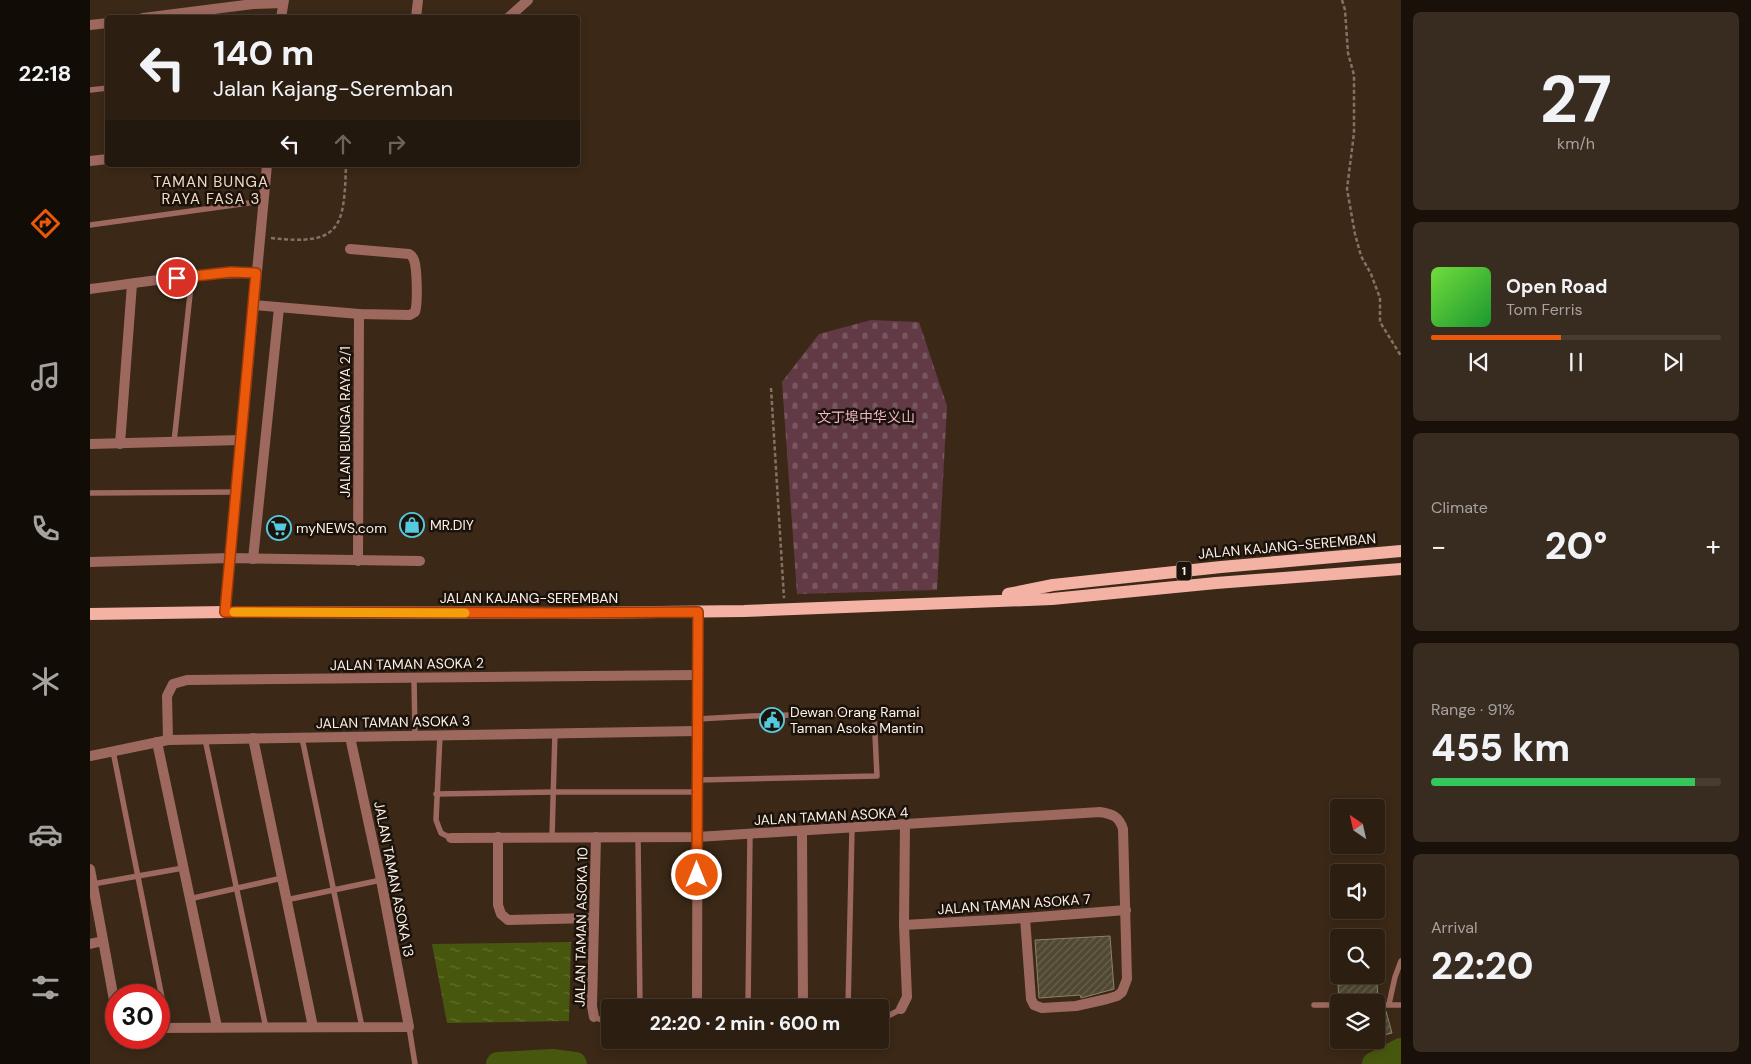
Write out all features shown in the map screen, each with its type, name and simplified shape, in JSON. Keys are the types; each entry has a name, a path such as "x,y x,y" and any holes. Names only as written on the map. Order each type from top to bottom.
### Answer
{"main road":[{"name":"JALAN KAJANG-SEREMBAN","path":"968,602 1053,585 1221,567 1401,552"},
{"name":"JALAN KAJANG-SEREMBAN","path":"90,614 225,612 552,613 785,610 1052,599 1401,569"},
{"path":"1383,570 1401,575"}],"street":[{"path":"416,15 418,0"},
{"path":"511,15 528,0"},
{"path":"166,15 283,2 281,15"},
{"path":"90,25 105,23"},
{"path":"90,161 105,159"},
{"path":"225,612 267,167"},
{"path":"253,306 359,314 410,315 415,312 417,305 415,263 412,256 408,254 350,249"},
{"path":"90,289 231,272 256,273"},
{"path":"120,444 132,284"},
{"path":"253,559 279,308"},
{"name":"JALAN BUNGA RAYA 2/1","path":"358,561 359,314"},
{"path":"90,444 241,440"},
{"path":"90,562 230,558 420,561"},
{"path":"697,999 698,612"},
{"name":"JALAN TAMAN ASOKA 2","path":"168,740 167,696 173,684 187,680 698,675"},
{"name":"JALAN TAMAN ASOKA 3","path":"90,756 168,740 697,731"},
{"name":"JALAN TAMAN ASOKA 13","path":"350,737 381,880 409,1027"},
{"path":"253,738 313,1027"},
{"path":"157,742 217,1027"},
{"name":"JALAN TAMAN ASOKA 4","path":"450,838 698,837 1100,812 1110,814 1120,821 1126,910"},
{"path":"902,1009 906,997 904,925 905,825"},
{"path":"802,831 803,999"},
{"path":"498,837 498,905 501,914 508,920 593,918"},
{"name":"JALAN TAMAN ASOKA 10","path":"594,1016 592,1006 596,838"},
{"path":"90,869 111,984"},
{"path":"1025,918 1031,999 1034,1005 1042,1008 1076,1006 1108,999 1122,992 1127,979 1126,910"},
{"name":"JALAN TAMAN ASOKA 7","path":"904,925 1126,910"},
{"path":"90,944 103,941"},
{"path":"170,1028 409,1027"}],"lane":[{"path":"90,90 105,88"},
{"path":"90,225 263,201"},
{"path":"174,442 192,276"},
{"path":"90,493 236,492"},
{"path":"414,678 415,735"},
{"path":"697,719 760,715 874,713 877,776 698,780"},
{"path":"552,837 555,732"},
{"path":"440,734 436,820 441,833 450,838"},
{"path":"302,738 362,1027"},
{"path":"206,739 266,1028"},
{"path":"112,752 138,877 156,984"},
{"path":"436,794 698,792"},
{"path":"848,999 852,828"},
{"path":"748,999 750,834"},
{"path":"638,838 640,999"},
{"path":"93,884 183,868"},
{"path":"189,899 282,878"},
{"path":"286,900 381,880"},
{"path":"1389,1004 1394,977 1401,961"},
{"path":"1385,1004 1401,1005"},
{"path":"1314,1005 1330,1005"},
{"path":"889,1015 902,1009"},
{"path":"594,1016 601,1020"},
{"path":"409,1027 415,1063"}],"path":[{"path":"1342,0 1345,10 1348,53 1354,75 1354,132 1347,189 1361,256 1371,274 1380,298 1380,322 1401,356"},
{"path":"260,237 288,240 327,236 338,225 344,203 346,167"},
{"path":"771,388 785,610"}],"green space":[{"name":"文丁埠中华义山","path":"871,320 919,322 947,406 937,590 797,594 782,382 819,334"}],"water":[{"path":"571,942 569,1021 447,1023 432,944"}],"building":[{"path":"1110,936 1114,989 1081,998 1080,995 1039,998 1035,940"},
{"path":"1377,984 1378,994 1339,994 1338,985"},
{"path":"1385,1011 1392,1033 1385,1035"}],"waterway":[{"path":"1374,1064 1401,1050"},
{"path":"498,1064 552,1061 575,1064"}],"slow traffic":[{"path":"234,612 465,613"}],"place":[{"name":"MR.DIY","path":"412,525"},
{"name":"myNEWS.com","path":"279,528"},
{"name":"Dewan Orang Ramai Taman Asoka Mantin","path":"772,720"}],"district":[{"name":"TAMAN BUNGA RAYA FASA 3","path":"211,190"}],"route":[{"path":"177,278 231,272 256,273 225,612 698,612 697,875"}]}
